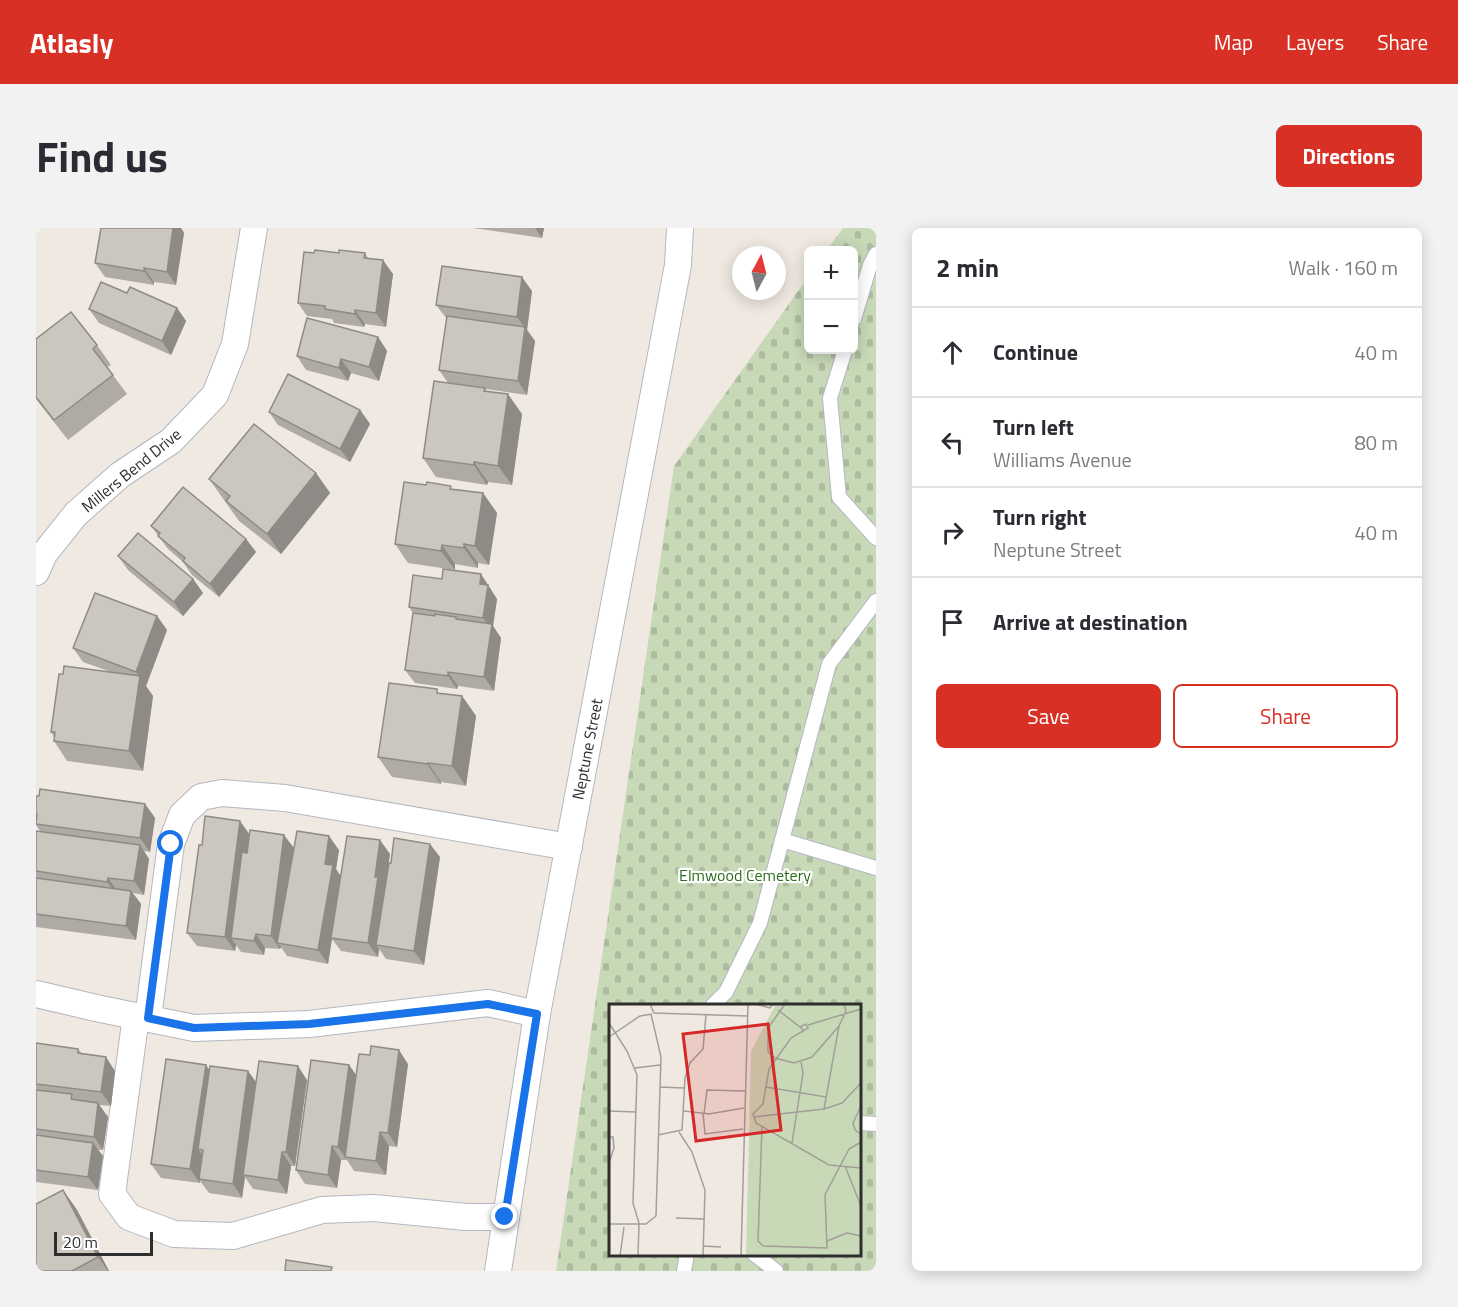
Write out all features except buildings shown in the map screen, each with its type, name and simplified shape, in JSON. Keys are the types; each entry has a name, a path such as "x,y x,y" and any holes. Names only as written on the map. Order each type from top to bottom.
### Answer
{"street":[{"name":"Millers Bend Drive","path":"36,572 44,554 76,514 120,475 171,441 215,395 235,344 254,228"},
{"name":"Neptune Street","path":"498,1271 537,1014 678,265 680,228"},
{"path":"505,1217 466,1217 374,1208 322,1210 233,1236 174,1234 129,1217 112,1194 171,844 182,815 201,797 222,793 285,798 569,847"},
{"path":"36,994 194,1028 309,1024 488,1004 537,1014"}],"lane":[{"path":"858,306 870,265 876,254"},
{"path":"843,354 830,398 839,497 876,538"},
{"path":"713,1004 726,992 760,923 829,664 876,600"},
{"path":"782,840 876,868"},
{"path":"861,1123 876,1124"},
{"path":"684,1271 687,1256"},
{"path":"757,1256 776,1271"}],"green space":[{"name":"Elmwood Cemetery","path":"843,228 876,228 876,1271 556,1271 674,466 804,283 804,354 858,354 858,246 830,246"}],"route":[{"path":"171,844 148,1018 194,1028 309,1024 488,1004 537,1014 505,1217"}]}
